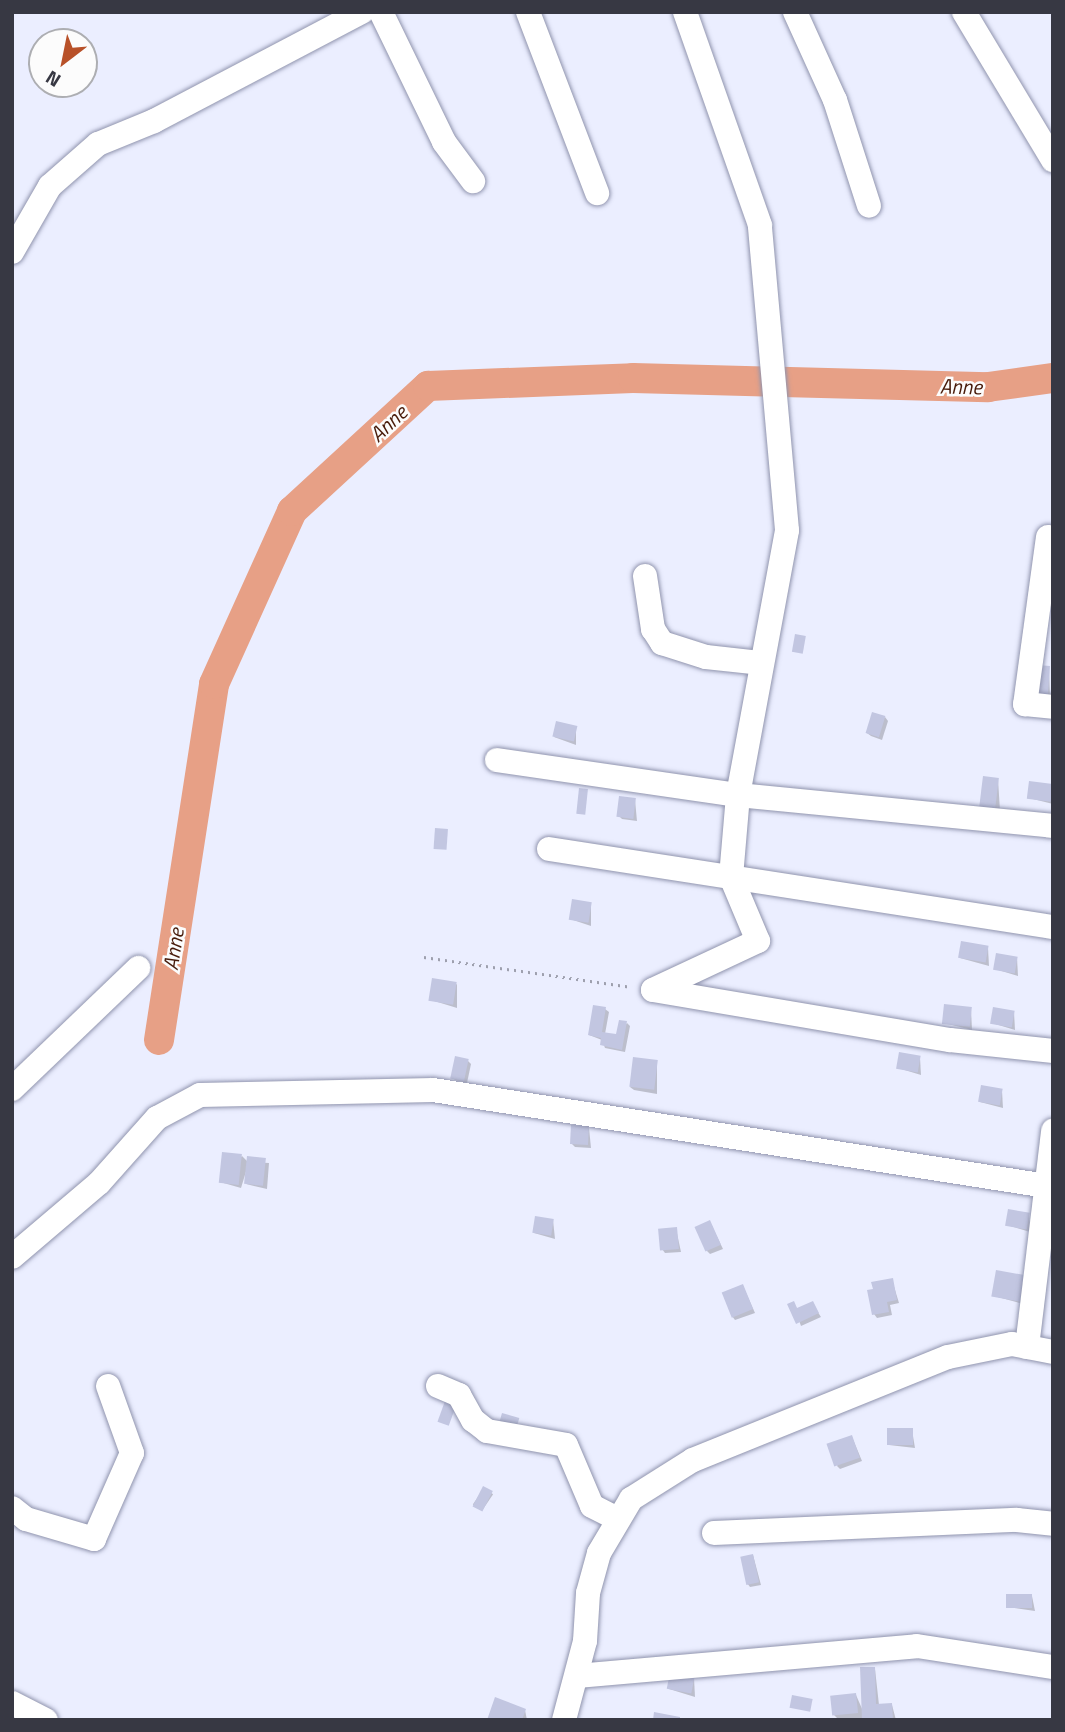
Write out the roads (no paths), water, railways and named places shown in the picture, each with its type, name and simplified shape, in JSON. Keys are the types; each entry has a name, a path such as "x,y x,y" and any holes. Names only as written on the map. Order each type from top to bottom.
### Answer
{"street":[{"path":"12,252 50,186 98,144 155,121 362,12"},
{"path":"381,12 444,142 472,181"},
{"path":"528,12 597,194"},
{"path":"685,12 760,225 787,530 738,795 731,877 758,941 653,990 950,1040 1053,1051"},
{"path":"795,12 835,100 869,206"},
{"path":"964,12 1053,160"},
{"path":"1048,537 1025,704 1053,708"},
{"path":"645,576 653,629 662,643 706,657 761,663"},
{"path":"497,760 738,795 1053,826"},
{"path":"549,849 1053,927"},
{"path":"12,1089 138,968"},
{"path":"12,1257 99,1183 157,1118 200,1095 433,1090 1049,1186"},
{"path":"1027,1347 1049,1186 1053,1131"},
{"path":"564,1720 577,1676 588,1593 599,1553 631,1499 653,1483 750,1435 948,1357 1012,1344 1053,1352"},
{"path":"12,1508 26,1518 94,1539 132,1452 108,1386"},
{"path":"438,1386 459,1395 473,1420 486,1431 566,1445 592,1506 618,1519"},
{"path":"714,1533 1017,1520 1053,1524"},
{"path":"577,1676 917,1646 1053,1667"},
{"path":"12,1703 46,1720"}],"waterway":[{"name":"Anne","path":"159,1040 214,684 292,511 428,386 633,378 988,387 1053,378"}]}
